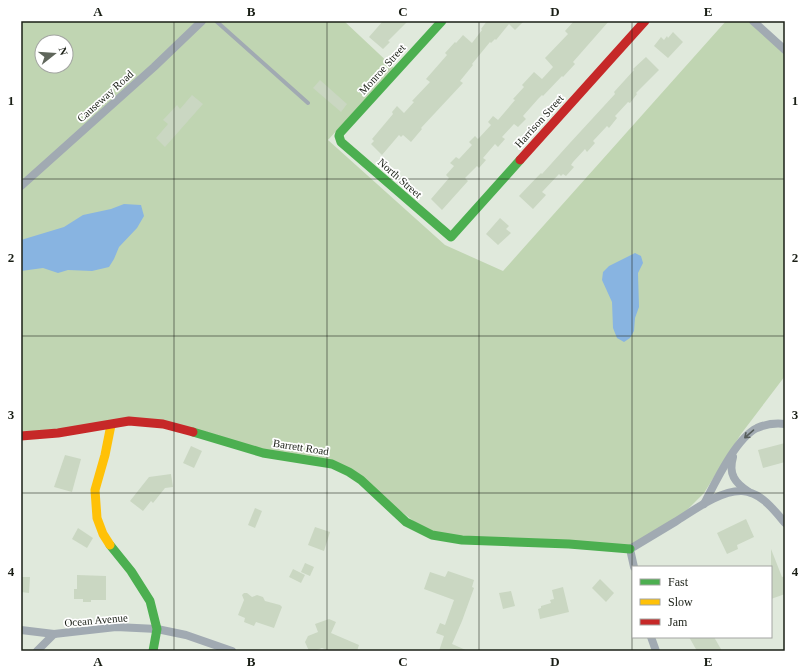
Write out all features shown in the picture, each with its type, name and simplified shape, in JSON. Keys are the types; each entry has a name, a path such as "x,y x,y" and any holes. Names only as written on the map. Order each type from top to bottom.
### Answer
{"street":[{"name":"Causeway Road","path":"21,186 154,67 202,21"},
{"name":"Monroe Street","path":"340,134 442,21"},
{"name":"Harrison Street","path":"451,237 645,21"},
{"path":"753,21 785,50"},
{"name":"North Street","path":"340,134 339,136 341,142 347,148 451,237"},
{"name":"Barrett Road","path":"21,436 58,433 129,422 163,424 263,453 332,464 349,472 361,480 406,522 432,535 462,540 569,544 630,549"},
{"path":"704,504 734,452 744,438 757,428 766,425 785,424"},
{"path":"111,425 105,455 95,490 97,518 106,540 131,571 150,601 157,629 153,651"},
{"path":"734,452 732,465 733,476 740,486 749,493"},
{"path":"634,566 630,549 704,504 734,492 741,491 761,498 773,508 785,523"},
{"name":"Ocean Avenue","path":"37,651 54,634 116,627 157,629 186,635 232,651"},
{"path":"21,630 54,634"},
{"path":"650,638 656,651"}],"lane":[{"path":"216,21 308,104"}],"green space":[{"path":"21,21 344,21 394,68 328,140 445,245 503,271 726,21 752,21 785,51 785,376 741,434 704,493 675,522 629,546 432,535 349,472 146,423 21,436"}],"water":[{"path":"124,204 141,205 144,216 137,228 119,247 109,267 92,271 68,270 58,273 43,268 21,271 21,240 64,227 83,215 111,209"},
{"path":"635,253 641,256 643,263 638,273 639,307 635,318 634,331 630,338 624,342 617,338 613,328 612,302 602,280 603,272 609,266"}],"building":[{"path":"383,21 408,21 388,41 390,42 383,49 369,37"},
{"path":"487,21 524,21 515,30 509,24 496,40 495,39 491,43 490,42 460,81 463,83 421,128 422,129 411,142 403,135 401,137 399,135 382,155 371,144 374,141 372,139 393,114 392,112 397,106 404,113 414,102 412,101 430,82 426,79 447,55 445,53 463,35 472,43"},
{"path":"574,21 609,21 573,62 575,64 543,96 542,95 538,99 523,116 526,119 518,127 514,124 502,137 505,139 498,147 495,144 483,158 486,160 479,168 477,166 465,178 468,181 442,210 431,199 449,178 446,175 454,166 450,163 456,157 459,159 472,145 469,142 475,136 478,139 491,125 488,122 493,116 498,120 515,100 513,99 524,87 522,85 534,72 542,79 553,67 545,58 568,34 565,31"},
{"path":"673,32 683,42 668,58 654,46 661,37 664,40"},
{"path":"646,57 659,70 636,93 637,94 630,103 628,102 615,116 617,118 609,128 607,126 593,141 595,143 587,152 585,149 573,162 571,165 574,167 566,176 563,174 561,176 559,174 542,192 546,195 533,209 519,196 541,173 542,174 615,94 614,92 634,70 633,69"},
{"path":"320,80 347,104 341,112 313,88"},
{"path":"192,95 203,104 165,147 156,138 168,124 163,120 177,105 180,109"},
{"path":"500,218 509,226 506,229 511,233 498,245 486,234"},
{"path":"785,443 785,462 763,468 758,450"},
{"path":"191,446 202,451 194,468 183,463"},
{"path":"65,455 81,459 72,492 54,487"},
{"path":"171,474 173,487 165,488 153,503 151,501 143,511 130,501 149,477"},
{"path":"255,508 262,511 255,528 248,525"},
{"path":"746,519 754,537 737,545 738,549 727,554 717,533"},
{"path":"315,527 330,532 324,551 308,545"},
{"path":"78,528 93,538 87,548 72,539"},
{"path":"771,549 782,577 785,576 785,594 772,599 772,566"},
{"path":"305,563 314,567 310,576 301,572"},
{"path":"293,569 305,575 301,583 289,577"},
{"path":"448,571 474,580 472,587 474,588 452,644 468,651 439,651 444,636 436,633 440,623 445,625 454,600 424,589 430,572 445,577"},
{"path":"77,575 106,576 106,600 91,600 91,602 83,602 83,599 74,599 74,589 77,589"},
{"path":"21,577 30,577 29,593 21,592"},
{"path":"600,579 614,593 606,602 592,588"},
{"path":"563,587 569,612 540,619 538,609 541,608 541,606 551,603 550,600 554,599 552,590"},
{"path":"511,591 515,606 503,609 499,593"},
{"path":"247,593 252,597 257,595 263,597 265,601 280,605 282,607 274,628 256,622 254,626 244,622 245,618 238,615 244,600 242,595"},
{"path":"329,619 336,622 331,633 359,645 357,651 330,651 322,648 309,651 305,642 308,636 318,632 315,624"},
{"path":"690,638 715,638 722,651 697,651"}],"traffic: fast":[{"path":"442,21 340,133 339,136 341,142 451,237 520,160"},
{"path":"193,432 263,453 332,464 349,472 361,480 406,522 432,535 462,540 569,544 630,549"},
{"path":"110,545 131,571 150,601 157,629 153,651"}],"traffic: slow":[{"path":"110,545 103,534 97,518 95,490 105,455 111,425"}],"traffic: jam":[{"path":"520,160 645,21"},
{"path":"21,436 58,433 129,421 163,424 193,432"}]}
